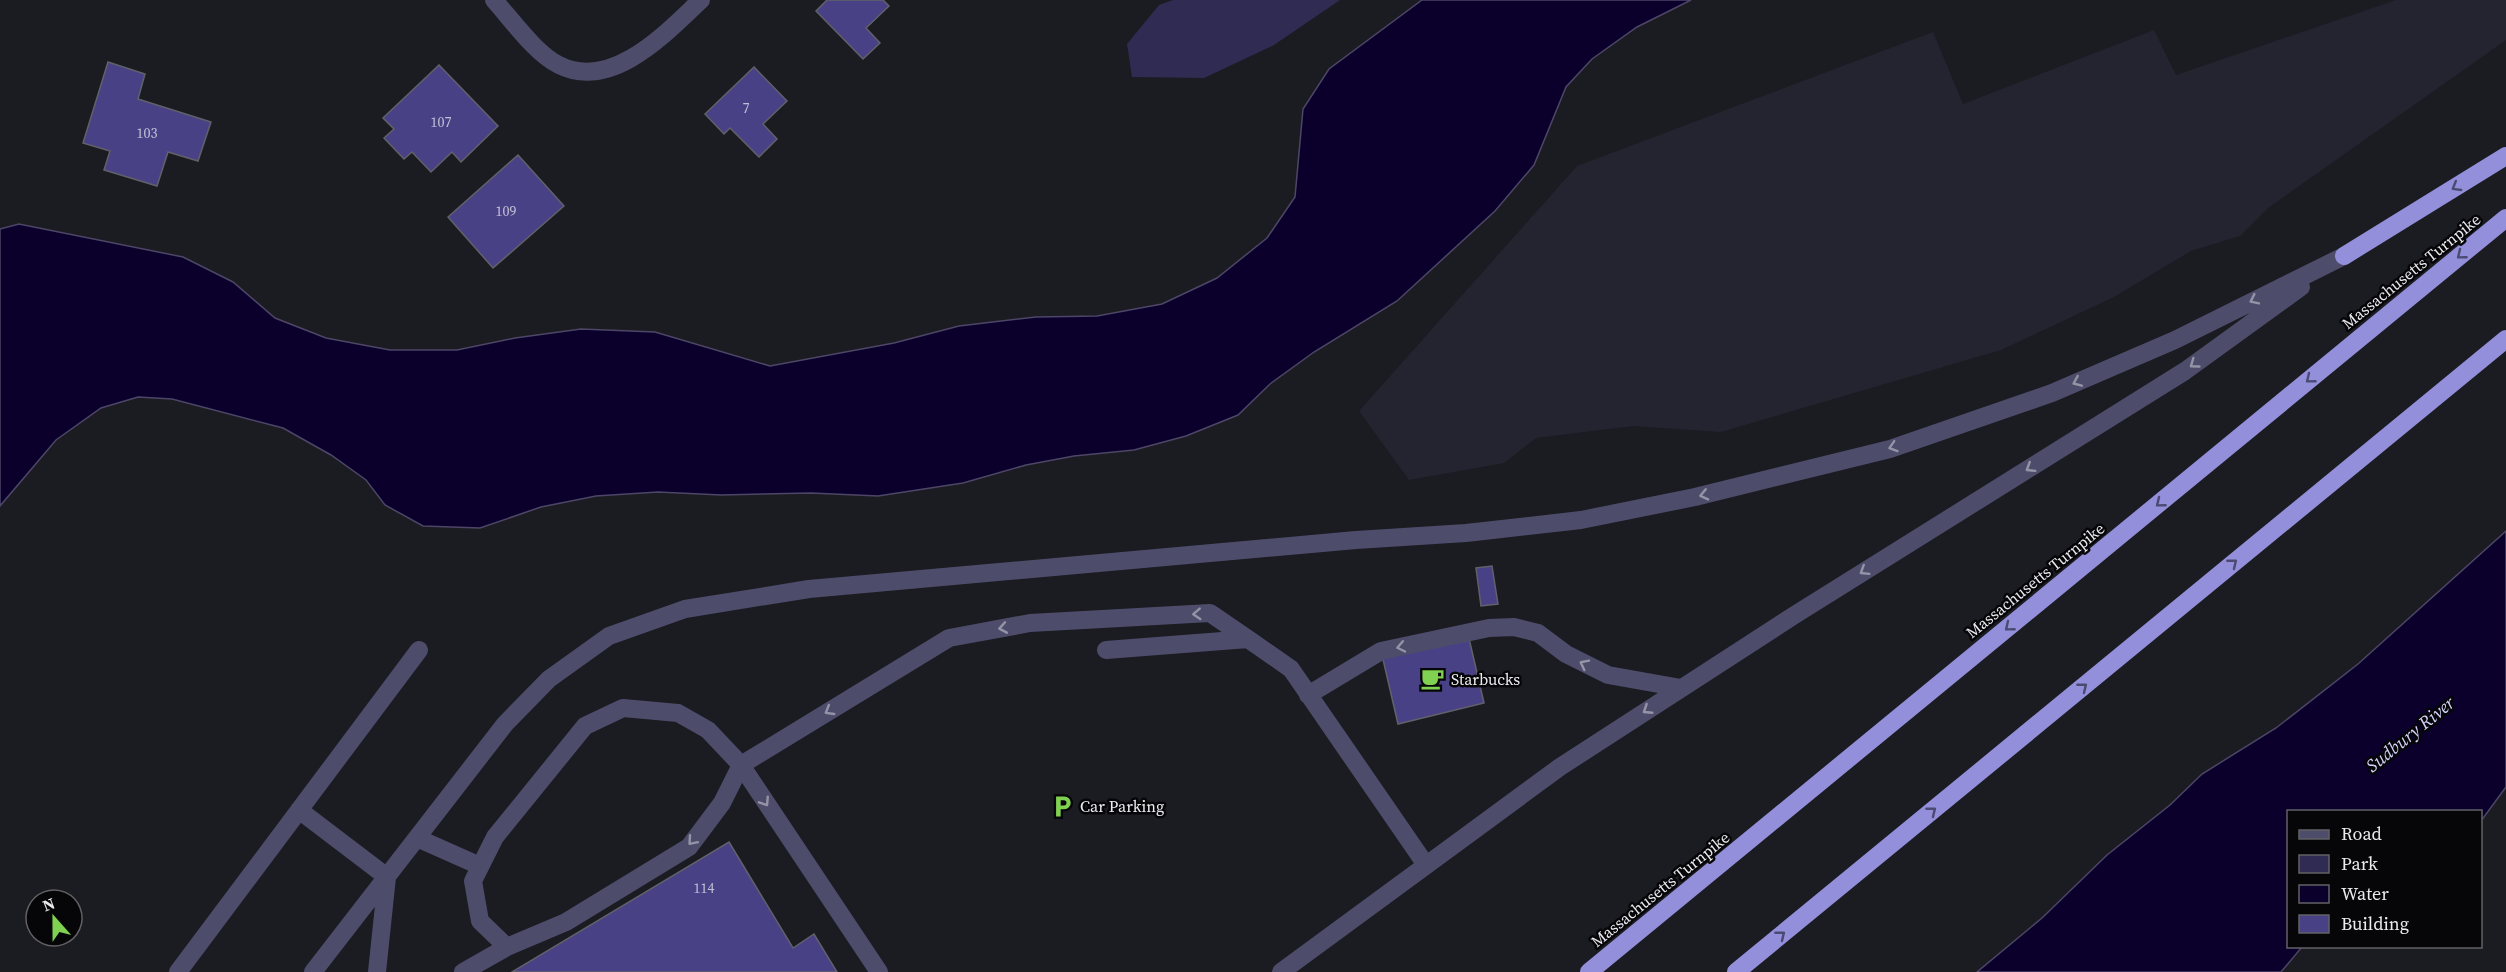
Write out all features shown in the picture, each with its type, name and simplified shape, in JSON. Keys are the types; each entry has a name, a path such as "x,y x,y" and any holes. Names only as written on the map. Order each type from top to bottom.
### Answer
{"highway":[{"path":"2344,256 2506,156"},
{"name":"Massachusetts Turnpike","path":"1589,972 2506,218"},
{"path":"1736,972 2506,339"}],"street":[{"path":"494,0 542,52 558,65 578,73 600,70 638,56 701,0"},
{"path":"1281,972 1560,767 1681,688 2185,371 2344,256"},
{"path":"314,972 505,724 549,679 609,636 685,609 809,590 1570,522 1695,497 1890,449 2052,393 2175,340 2344,256"},
{"path":"463,972 507,947 566,922 689,847 722,803 741,765 949,638 1030,623 1210,613 1291,669 1426,865"},
{"path":"1308,695 1381,651 1489,628 1514,627 1538,633 1566,654 1608,675 1681,688"},
{"path":"1106,650 1248,639"},
{"path":"178,972 419,650"},
{"path":"507,947 480,921 472,881 495,837 585,726 623,708 678,712 708,730 741,765 879,972"},
{"path":"299,810 387,877"},
{"path":"417,838 480,866"},
{"path":"377,972 387,877"}],"shaded area":[{"path":"2396,0 2506,0 2506,40 2268,208 2240,236 2191,251 2114,297 2001,350 1721,432 1633,426 1536,438 1504,463 1409,480 1359,411 1577,166 1933,32 1963,104 2154,30 2176,75"}],"green space":[{"path":"1173,0 1340,0 1274,45 1204,78 1132,77 1127,44 1159,5"}],"water":[{"path":"1422,0 1691,0 1637,27 1592,59 1566,87 1534,165 1495,211 1397,301 1314,352 1270,384 1238,415 1186,436 1134,450 1074,456 1026,465 963,483 878,496 811,493 721,495 658,492 596,496 541,507 480,528 423,526 385,505 366,480 331,455 283,428 172,399 138,397 101,408 56,440 0,506 0,229 19,224 183,257 233,282 275,318 326,338 390,350 457,350 515,338 581,329 655,332 770,366 894,343 959,326 1036,317 1097,316 1162,304 1217,278 1267,238 1295,197 1303,109 1329,69"},
{"name":"Sudbury River","path":"2506,531 2506,787 2482,820 2482,810 2287,810 2287,948 2301,948 2281,972 1977,972 2042,918 2107,855 2170,805 2202,774 2276,728 2358,664"}],"building":[{"path":"827,0 883,0 889,6 866,28 880,43 863,59 816,11"},
{"path":"108,62 145,74 138,99 211,122 198,161 168,152 157,186 104,170 110,151 83,143"},
{"path":"439,65 498,126 461,162 452,152 431,172 412,152 404,159 384,138 394,129 383,118"},
{"path":"754,67 787,101 763,124 777,139 759,157 730,128 724,134 705,114"},
{"path":"518,155 564,206 493,268 448,217"},
{"path":"1492,566 1498,604 1481,606 1476,568"},
{"name":"Starbucks","path":"1468,634 1484,703 1398,724 1382,655"},
{"path":"729,842 793,948 814,934 837,972 512,972"}],"place":[{"name":"Starbucks","path":"1433,679"},
{"name":"Car Parking","path":"1062,806"}]}
